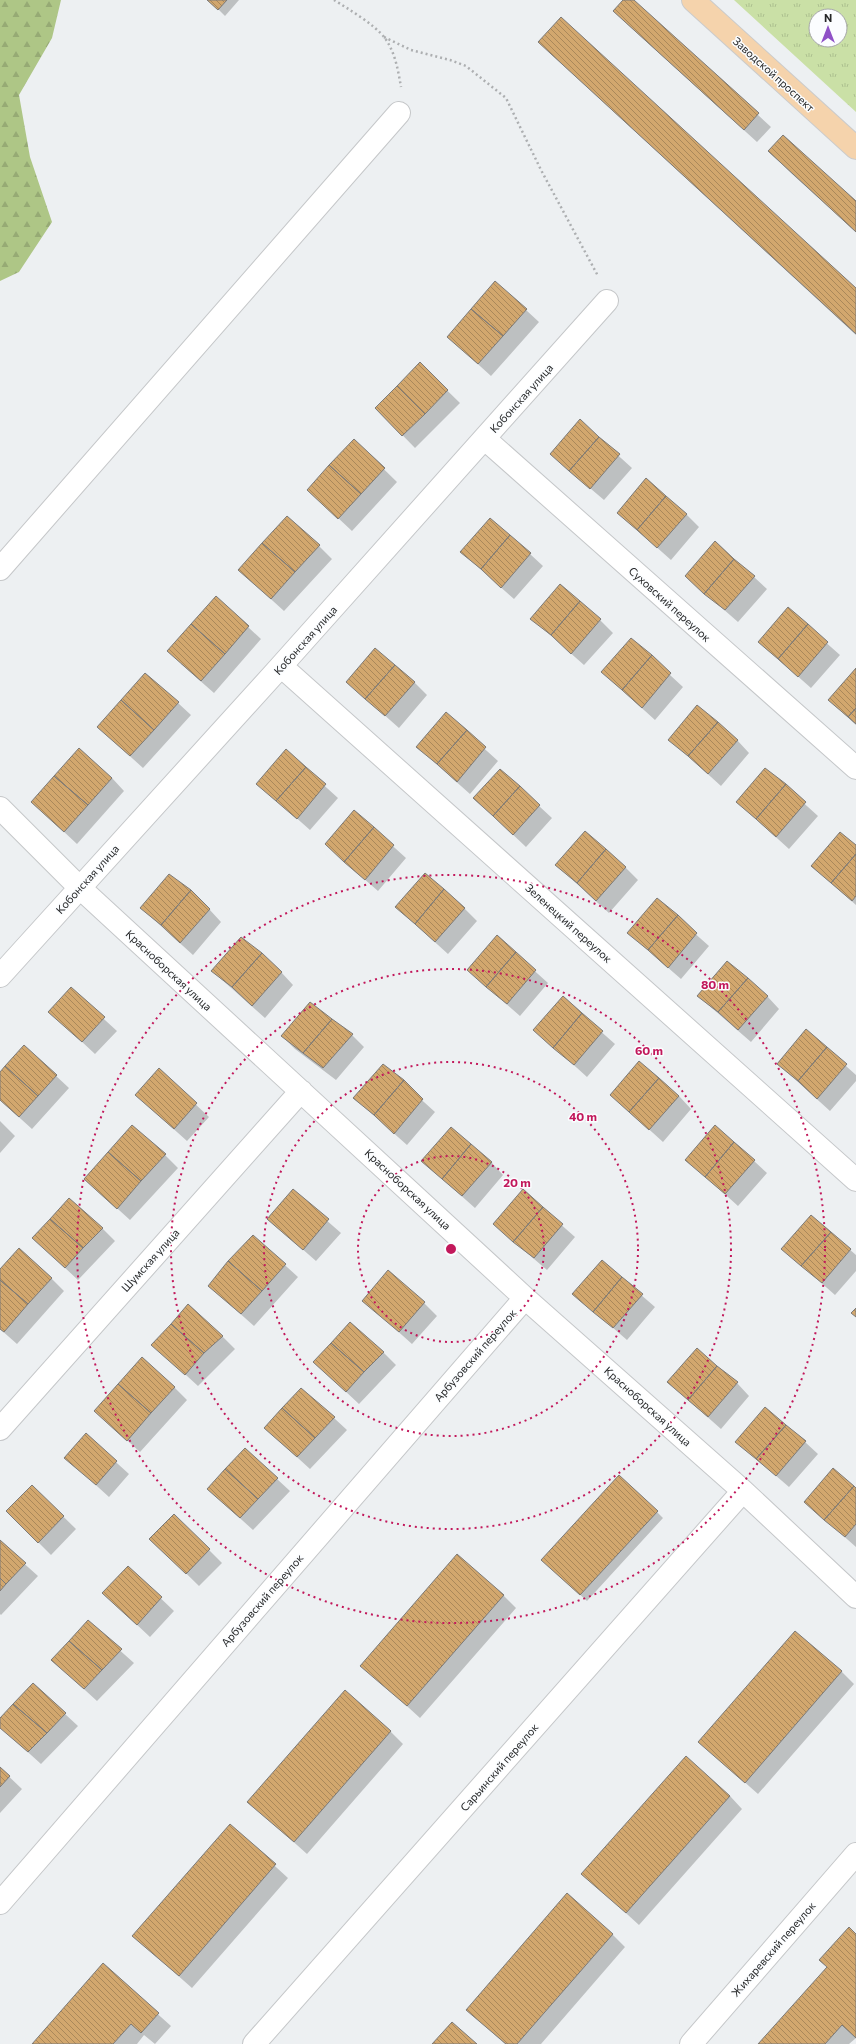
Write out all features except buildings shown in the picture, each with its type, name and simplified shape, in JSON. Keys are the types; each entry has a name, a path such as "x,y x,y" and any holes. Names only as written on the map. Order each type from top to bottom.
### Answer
{"main road":[{"name":"Заводской проспект","path":"693,0 856,148"}],"street":[{"path":"0,569 399,113"},
{"name":"Кобонская улица","path":"0,976 79,887 281,666 607,301"},
{"name":"Суховский переулок","path":"485,439 856,768"},
{"name":"Зеленецкий переулок","path":"281,666 856,1180"},
{"name":"Красноборская улица","path":"0,808 79,887 525,1298 743,1491 856,1597"},
{"name":"Шумская улица","path":"0,1429 301,1091"},
{"name":"Арбузовский переулок","path":"0,1902 525,1298"},
{"name":"Сарьинский переулок","path":"254,2044 743,1491"},
{"name":"Жихаревский переулок","path":"691,2044 856,1854"}],"path":[{"path":"334,0 352,11 384,37 411,50 450,60 466,66 506,98 541,170 598,274 607,301"},
{"path":"384,37 396,62 401,87 399,113"}],"green space":[{"path":"0,0 61,0 52,38 19,95 30,157 52,222 19,272 0,281"},
{"path":"734,0 856,0 856,112"}]}
